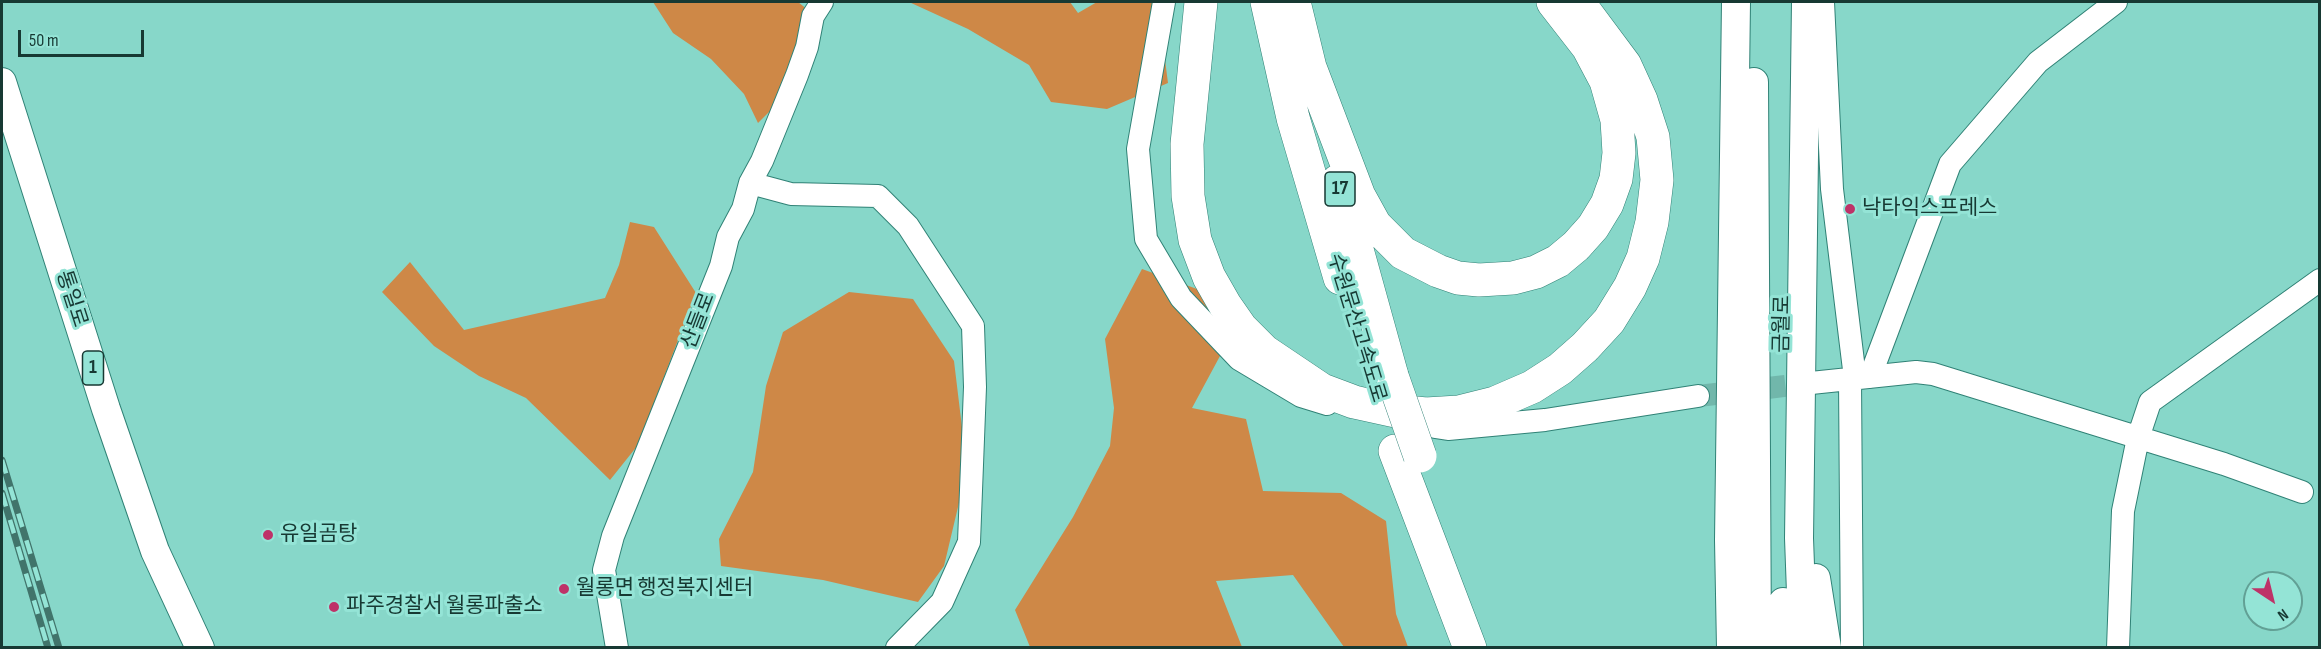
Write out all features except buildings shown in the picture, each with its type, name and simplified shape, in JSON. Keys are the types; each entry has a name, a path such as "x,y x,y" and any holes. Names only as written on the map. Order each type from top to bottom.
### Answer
{"highway":[{"path":"1201,2 1187,144 1188,196 1195,240 1220,296 1241,328 1264,351 1322,390 1354,402 1395,411 1426,414 1459,412 1495,403 1532,387 1560,369 1609,321 1630,287 1643,258 1652,222 1657,180 1653,137 1641,100 1625,66 1578,2"},
{"name":"수원문산고속도로","path":"1268,2 1293,118 1381,374 1470,648"},
{"name":"수원문산고속도로","path":"1294,2 1353,244 1381,374"},
{"path":"1308,62 1359,196 1382,232 1403,253 1458,278 1479,280 1513,278 1536,272 1558,261 1576,246 1593,228 1607,204 1616,179 1617,120 1606,81 1588,47 1553,2"},
{"name":"수원문산고속도로","path":"1407,454 1493,648"}],"main road":[{"path":"1731,648 1729,540 1736,2"},
{"name":"금월로","path":"1754,2 1757,648"},
{"name":"금월로","path":"1783,648 1781,492 1788,2"},
{"path":"1803,648 1799,538 1806,2"},
{"name":"통일로","path":"2,82 106,409 155,551 200,648"},
{"name":"통일로","path":"2,141 87,412 141,558 181,648"},
{"path":"1799,538 1817,580 1827,648"},
{"path":"1712,648 1712,583 1729,540"}],"street":[{"name":"산들로","path":"617,648 604,570 614,536 721,266 728,237 743,208 750,183 762,161 807,47 813,16 822,2"},
{"path":"1164,2 1138,149 1146,239 1181,298 1239,359 1301,396 1354,412 1448,429 1545,420 1698,396"},
{"path":"1823,2 1832,189 1858,378 1852,648"},
{"path":"1858,378 1950,164 2038,62 2116,2"},
{"path":"750,183 791,194 878,196 908,226 973,326 975,387 969,542 942,602 897,648"},
{"path":"2118,648 2123,511 2138,438 2150,402 2319,280"},
{"path":"1811,383 1916,372 1933,374 2302,492"}],"shaded area":[{"path":"653,2 798,2 808,10 776,105 758,123 744,94 711,59 673,33"},
{"path":"909,2 1070,2 1078,13 1097,2 1149,2 1158,6 1168,83 1107,109 1051,102 1029,65 968,29"},
{"path":"630,222 654,227 696,293 638,445 610,480 526,398 479,376 434,346 382,292 410,262 464,330 605,298 619,265"},
{"path":"1142,269 1197,289 1227,343 1192,408 1246,419 1263,491 1341,493 1386,521 1396,614 1408,647 1344,647 1293,575 1216,581 1242,647 1030,647 1015,610 1073,517 1110,446 1114,408 1105,339"},
{"path":"849,292 913,299 954,361 967,469 944,566 918,602 823,580 721,566 719,539 753,472 766,386 783,332"}],"tunnel":[{"path":"1698,396 1811,383"}],"railway":[{"path":"2,460 59,648"},
{"path":"2,493 48,648"}],"place":[{"name":"낙타익스프레스","path":"1850,209"},
{"name":"유일곰탕","path":"268,535"},
{"name":"월롱면 행정복지센터","path":"564,589"},
{"name":"파주경찰서 월롱파출소","path":"334,607"}]}
